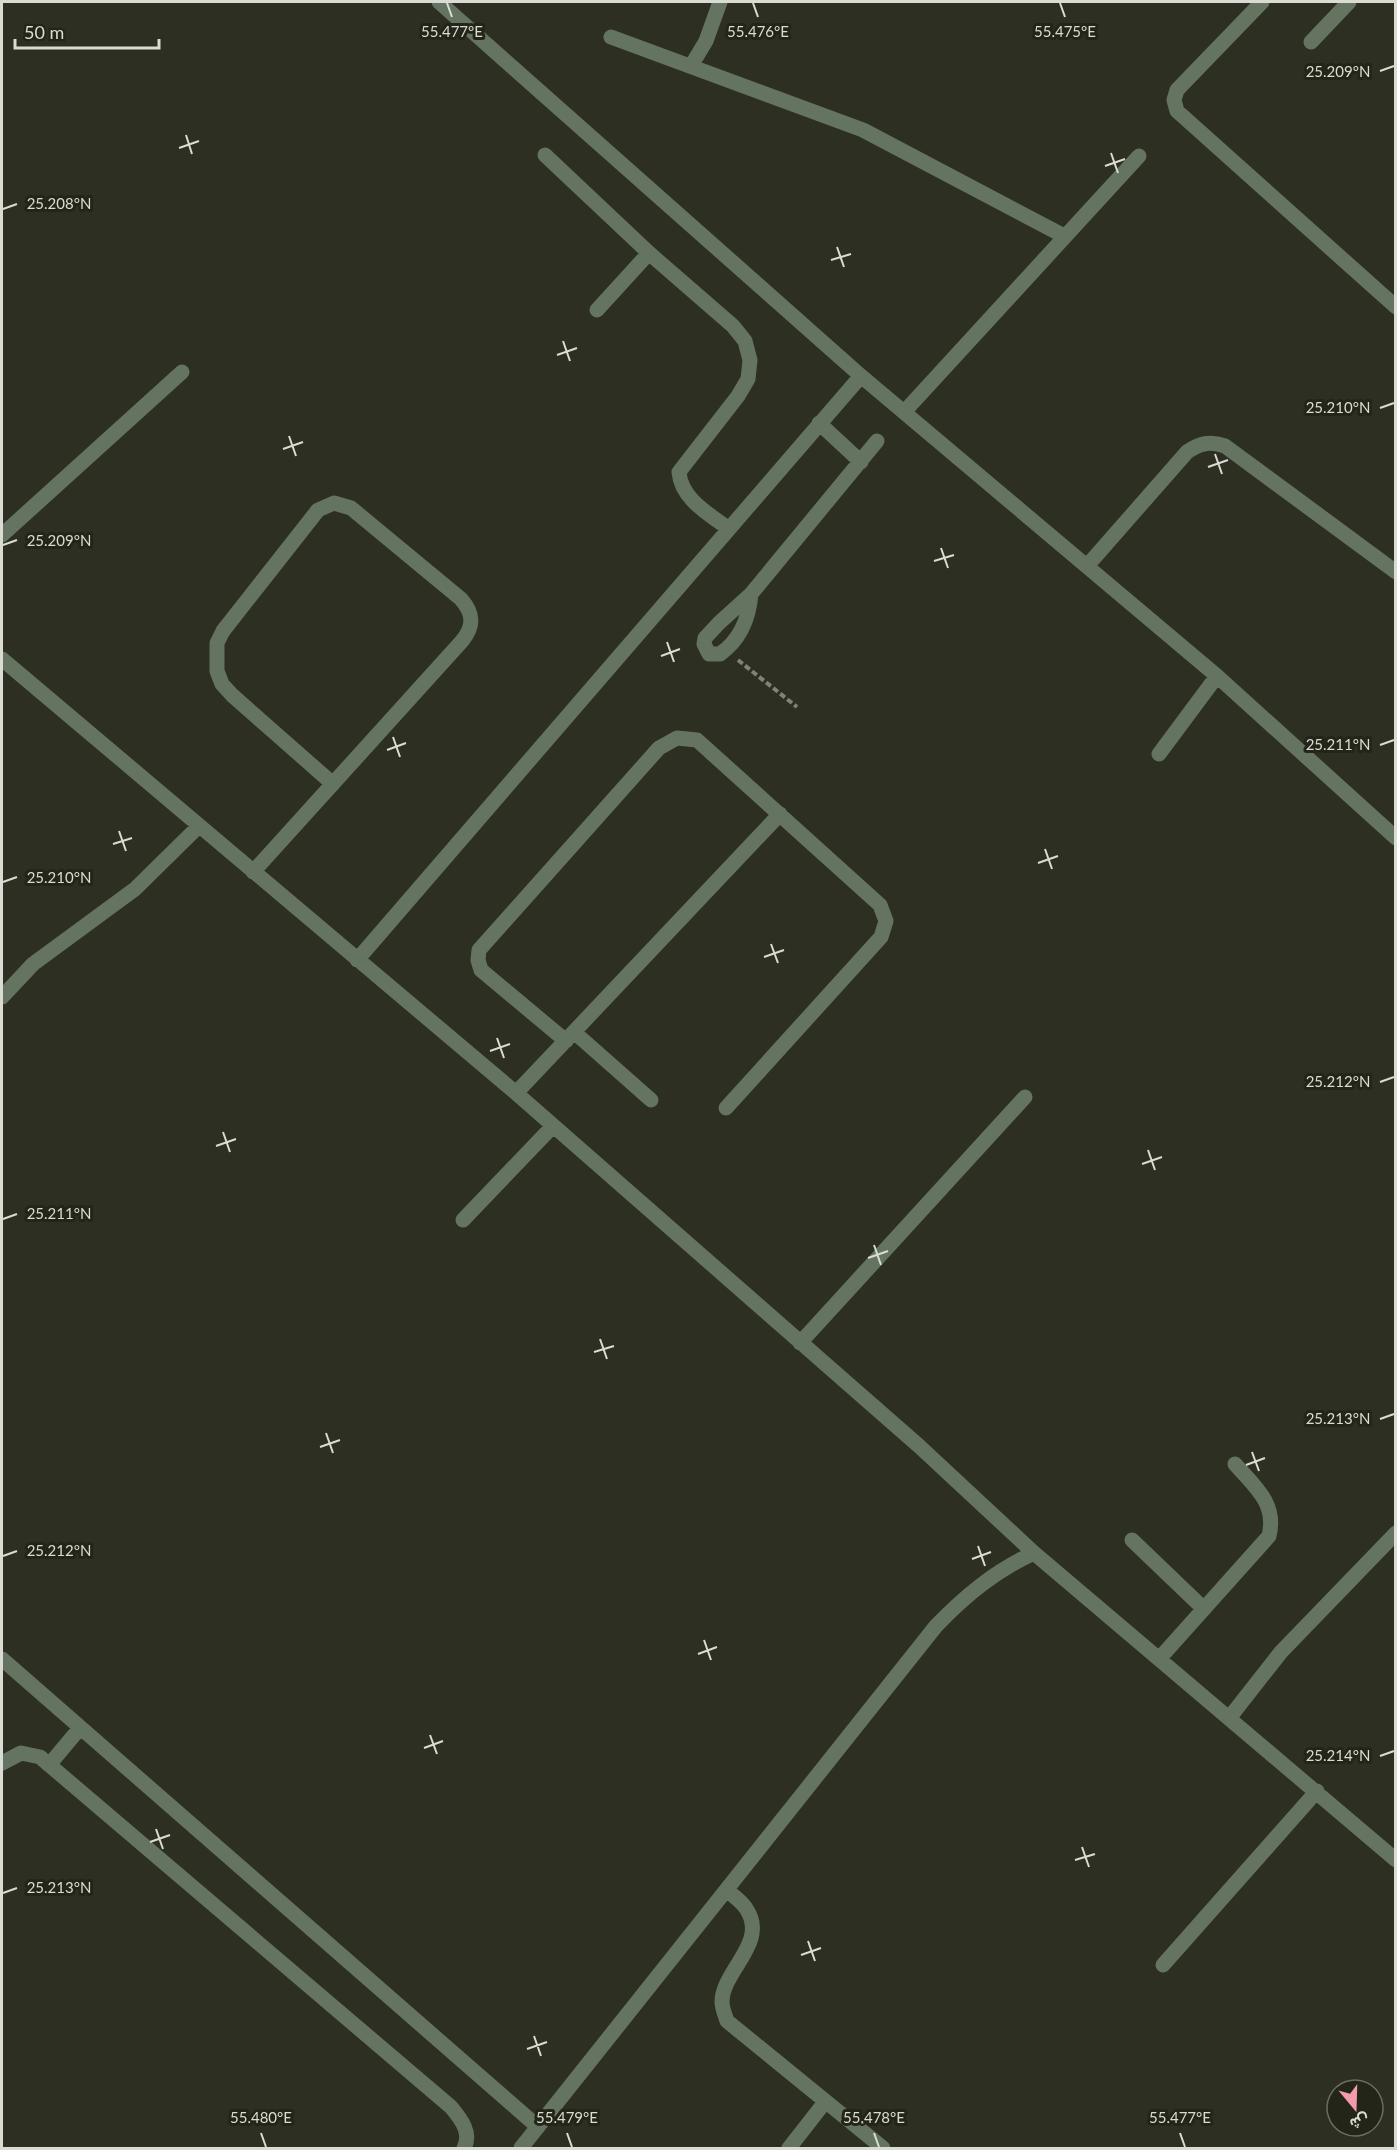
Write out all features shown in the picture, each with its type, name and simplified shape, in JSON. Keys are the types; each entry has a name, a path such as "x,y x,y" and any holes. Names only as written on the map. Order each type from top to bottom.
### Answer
{"street":[{"path":"439,2 861,376 1217,676 1395,838"},
{"path":"691,66 706,41 720,2"},
{"path":"1262,2 1177,90 1174,100 1177,111 1395,307"},
{"path":"1311,42 1349,2"},
{"path":"611,38 862,130 1064,236"},
{"path":"544,155 649,253 733,326 745,341 750,360 748,379 738,396 679,472 680,484 686,495 729,529"},
{"path":"905,411 1139,156"},
{"path":"597,310 649,253"},
{"path":"2,535 182,372"},
{"path":"357,960 861,376"},
{"path":"819,423 861,462"},
{"path":"751,594 741,630 726,651 714,656 709,654 705,650 705,638 729,612 751,594 877,441"},
{"path":"1087,566 1187,452 1198,444 1211,442 1225,446 1395,572"},
{"path":"253,872 333,784 462,641 469,632 472,620 470,608 461,599 351,508 334,503 318,510 228,621 217,643 215,658 222,684 232,695 333,784"},
{"path":"2,659 516,1093 927,1453 1034,1553 1230,1717 1395,1860"},
{"path":"1159,754 1217,676"},
{"path":"651,1100 481,970 478,960 479,950 659,748 677,738 697,741 880,905 886,921 884,929 726,1108"},
{"path":"516,1093 780,814"},
{"path":"2,997 33,964 135,889 199,826"},
{"path":"800,1343 1026,1097"},
{"path":"463,1220 553,1126"},
{"path":"1159,1659 1269,1536 1272,1522 1269,1507 1235,1464"},
{"path":"1230,1717 1281,1652 1395,1533"},
{"path":"1132,1540 1204,1609"},
{"path":"520,2148 936,1626 991,1576 1034,1553"},
{"path":"2,1659 538,2127"},
{"path":"49,1765 81,1728"},
{"path":"2,1760 12,1755 31,1753 49,1765 451,2107 466,2129 467,2143 464,2148"},
{"path":"1163,1965 1317,1791"},
{"path":"727,1890 747,1910 752,1927 749,1944 727,1984 722,2002 727,2021 883,2148"},
{"path":"789,2148 825,2102"}],"path":[{"path":"726,651 797,707"}]}
